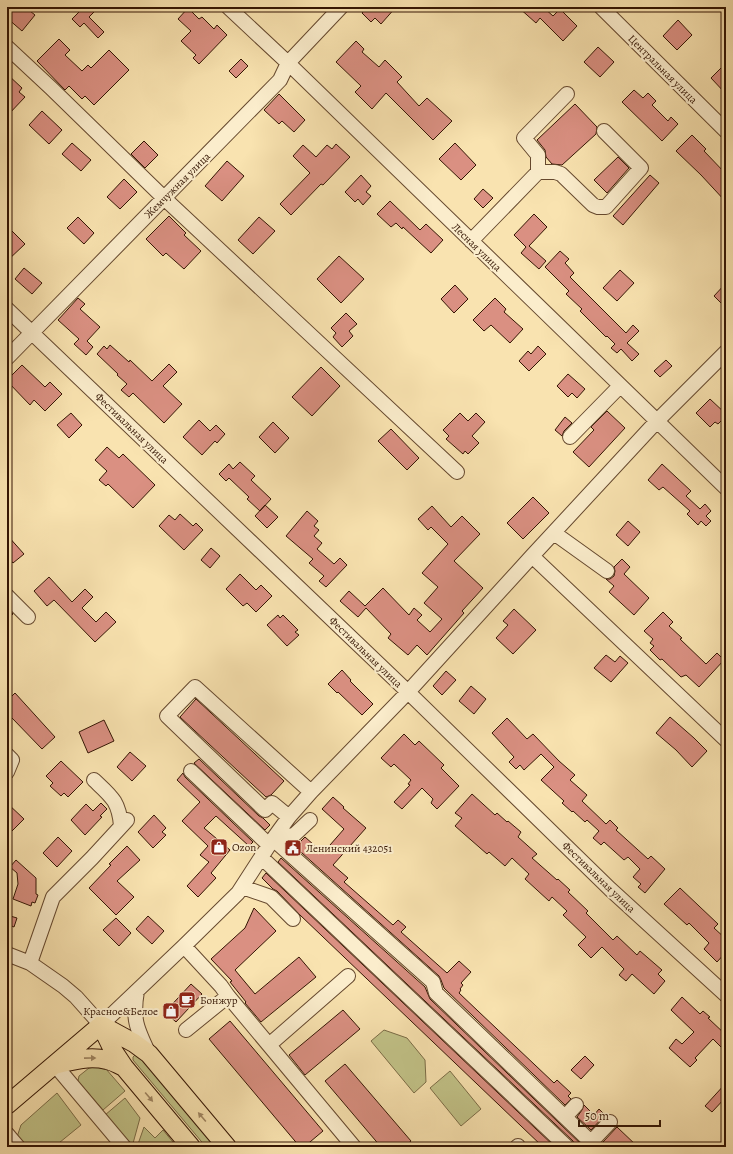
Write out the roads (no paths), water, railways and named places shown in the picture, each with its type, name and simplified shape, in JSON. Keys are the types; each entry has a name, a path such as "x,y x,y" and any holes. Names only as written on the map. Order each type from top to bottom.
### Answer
{"main road":[{"path":"101,1025 134,1043 149,1054 227,1147"},
{"path":"7,1105 101,1025"},
{"path":"101,1025 114,1052 124,1067 191,1147"},
{"path":"55,1065 77,1059 94,1058 108,1060 124,1067"}],"street":[{"name":"Лесная улица","path":"228,7 288,63 726,488"},
{"name":"Жемчужная улица","path":"7,358 280,80 288,63 341,7"},
{"name":"Центральная улица","path":"600,7 726,132"},
{"path":"7,47 164,198 457,472"},
{"path":"471,241 538,172 538,155 524,138 567,94"},
{"path":"538,172 555,172 561,174 593,205 598,207 606,207 641,168 604,131"},
{"name":"Фестивальная улица","path":"7,309 408,692 610,889 726,995"},
{"path":"7,954 30,963 63,986 76,997 101,1025 238,894 271,842 289,817 311,792 408,692 657,421 726,352"},
{"path":"570,437 620,386"},
{"path":"554,532 607,571"},
{"path":"532,556 726,740"},
{"path":"7,596 28,617"},
{"path":"289,817 272,803 265,810 167,716 195,687 311,792"},
{"path":"7,755 12,760 7,772"},
{"path":"191,772 433,982 436,993 594,1144 610,1122"},
{"path":"30,963 53,897 124,823 113,798 94,780"},
{"path":"271,842 294,835 310,820"},
{"path":"261,857 568,1147"},
{"path":"242,887 271,898 293,919"},
{"path":"184,946 221,986 354,1147"},
{"path":"269,1045 348,976"},
{"path":"137,991 134,1006 135,1018 138,1032 149,1054"},
{"path":"186,1030 228,996"},
{"path":"55,1065 124,1147"},
{"path":"565,1117 576,1105"},
{"path":"7,1134 18,1147"}],"place":[{"name":"Ozon","path":"219,847"},
{"name":"Ленинский 432051","path":"293,848"},
{"name":"Бонжур","path":"187,1000"},
{"name":"Красное&Белое","path":"171,1011"}]}
